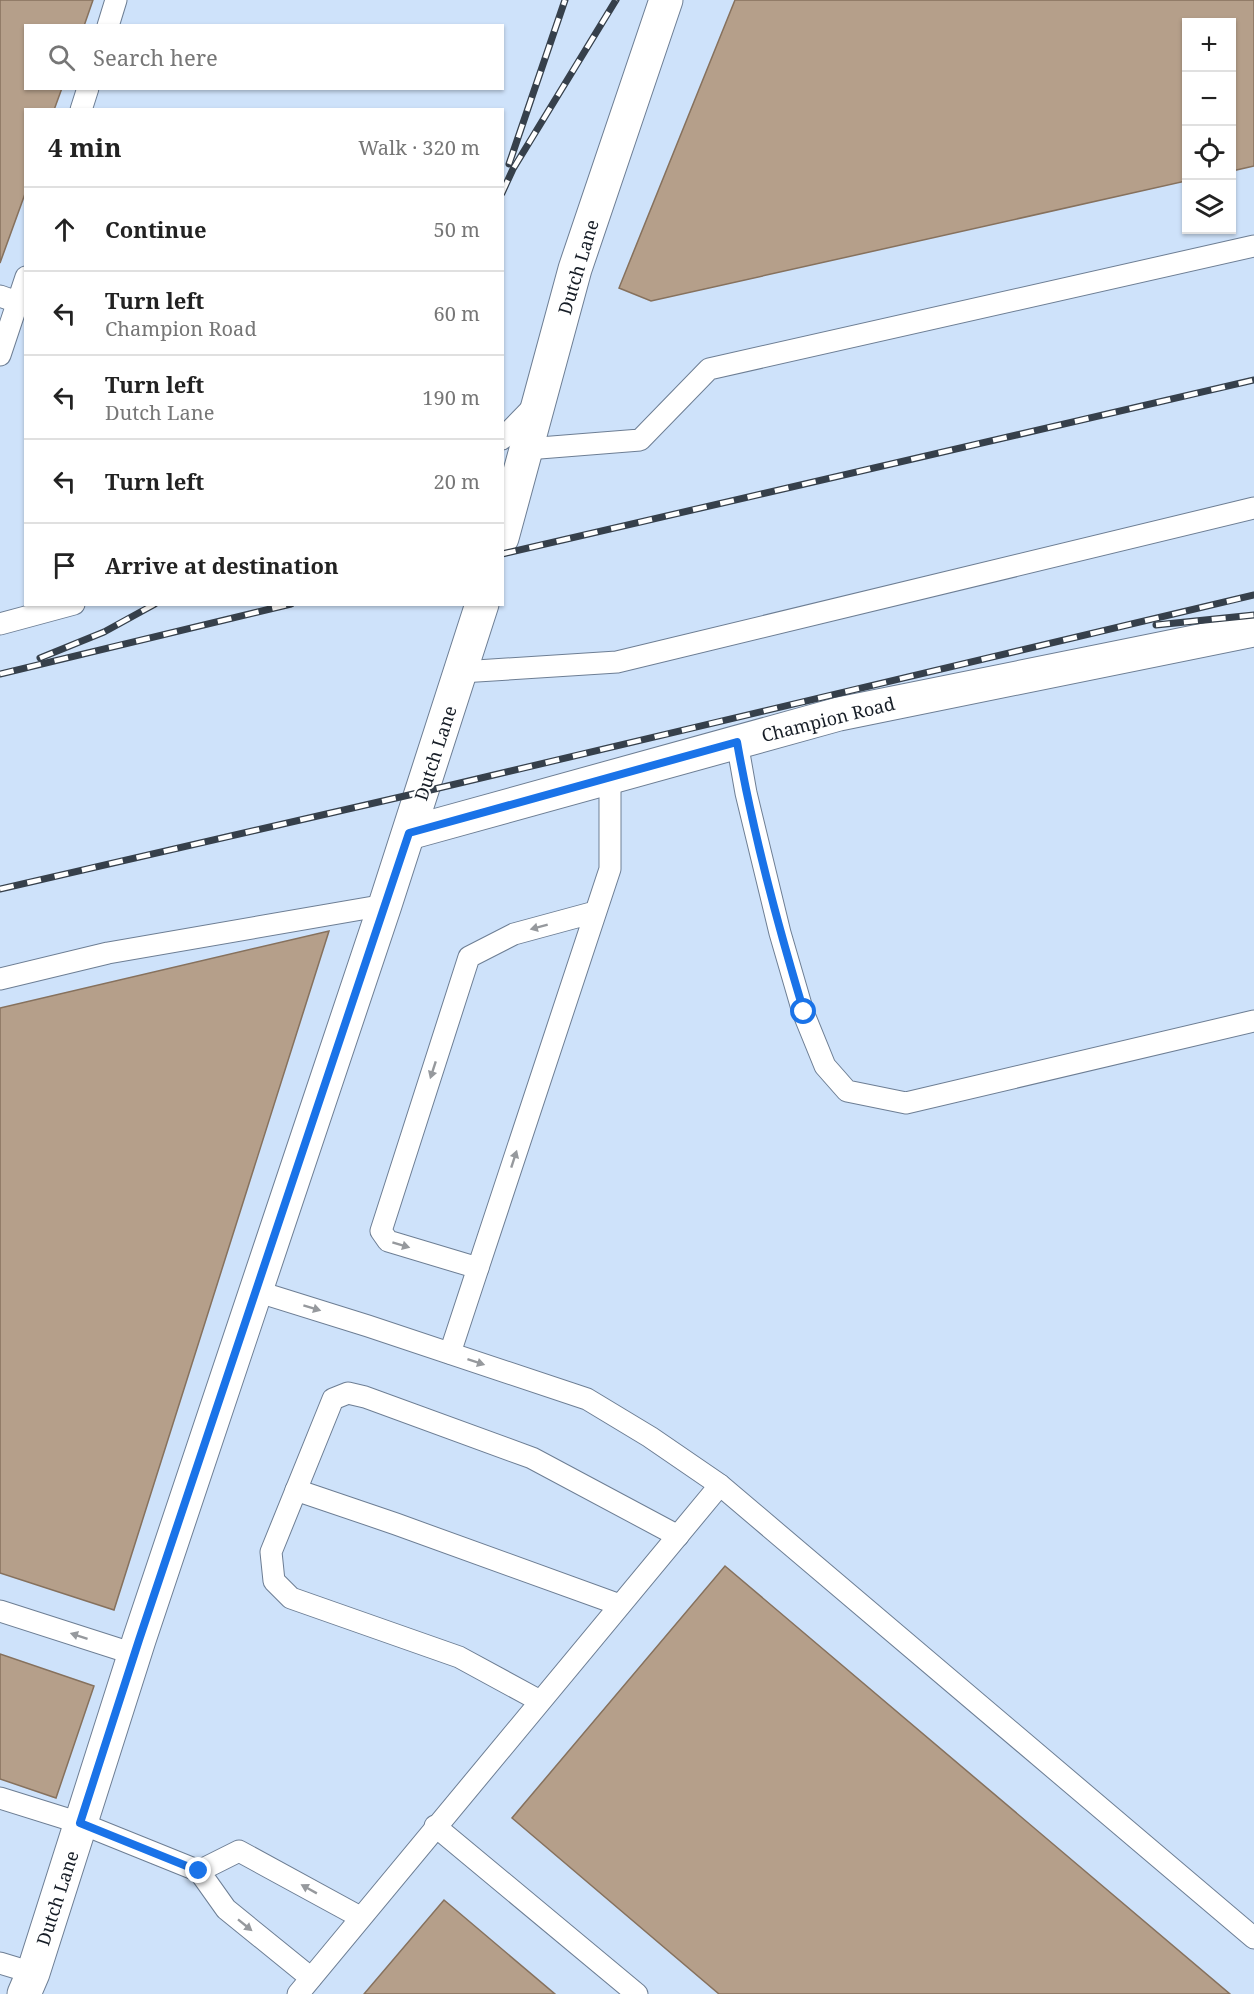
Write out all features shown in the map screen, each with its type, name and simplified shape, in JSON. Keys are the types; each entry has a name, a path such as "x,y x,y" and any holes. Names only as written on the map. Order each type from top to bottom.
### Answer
{"street":[{"name":"Dutch Lane","path":"504,524 515,444 541,399 575,269 666,0"},
{"name":"Dutch Lane","path":"28,1984 134,1654 409,833 482,606"},
{"name":"Champion Road","path":"409,833 839,714 1254,630"}],"lane":[{"path":"109,24 116,0"},
{"path":"82,108 86,90"},
{"path":"515,444 640,440 709,369 1254,246"},
{"path":"0,355 9,299 24,280"},
{"path":"461,672 617,662 1254,508"},
{"path":"0,624 67,606"},
{"path":"737,742 746,793 780,933 804,1012 825,1066 847,1091 906,1103 1254,1021"},
{"path":"450,1353 610,869 610,777"},
{"path":"0,979 108,953 385,905"},
{"path":"478,1268 388,1241 381,1231 469,957 514,934 595,912"},
{"path":"256,1291 587,1399 650,1437 720,1485 1254,1938"},
{"path":"540,1701 459,1657 291,1598 274,1581 271,1552 333,1399 348,1393 532,1458 678,1536"},
{"path":"0,1798 80,1823 199,1871 226,1909 305,1986 435,1826 720,1485"},
{"path":"296,1490 620,1605"},
{"path":"0,1611 134,1654"},
{"path":"435,1826 637,1994"},
{"path":"199,1871 239,1851 360,1917"},
{"path":"0,1963 28,1984"}],"building":[{"path":"0,0 93,0 85,24 24,24 24,90 61,90 55,108 24,108 24,197 0,263"},
{"path":"735,0 1254,0 1254,166 1236,170 1236,18 1182,18 1182,182 651,301 619,288"},
{"path":"329,931 114,1610 0,1573 0,1008"},
{"path":"725,1566 1230,1994 719,1994 512,1818"},
{"path":"0,1654 94,1686 56,1798 0,1779"},
{"path":"444,1900 555,1994 364,1994"}],"railway":[{"path":"509,164 565,0"},
{"path":"504,189 513,169 616,0"},
{"path":"504,554 1254,380"},
{"path":"0,889 422,792 1254,595"},
{"path":"40,658 104,632 151,606"},
{"path":"0,674 283,606"},
{"path":"1156,625 1254,615"}],"route":[{"path":"199,1871 80,1823 409,833 737,742 746,793 780,933 804,1012"}]}
